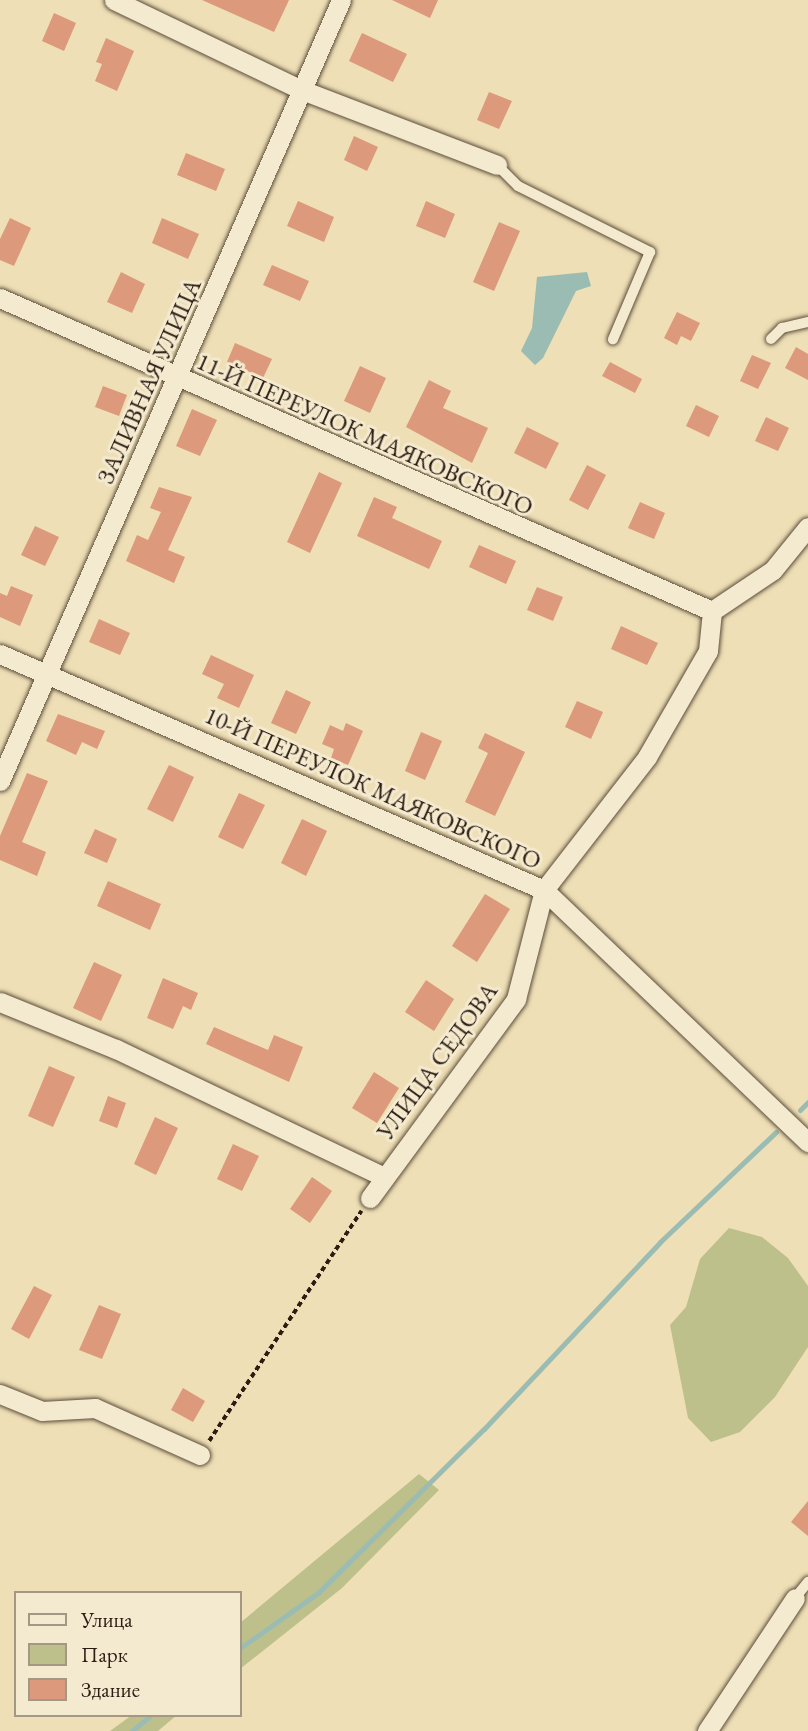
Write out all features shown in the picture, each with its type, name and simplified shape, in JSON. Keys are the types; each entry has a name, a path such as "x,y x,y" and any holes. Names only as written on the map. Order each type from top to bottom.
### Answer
{"street":[{"path":"114,0 302,90 497,165"},
{"name":"ЗАЛИВНАЯ УЛИЦА","path":"0,781 341,0"},
{"name":"11-Й ПЕРЕУЛОК МАЯКОВСКОГО","path":"0,298 176,379 712,611"},
{"path":"712,611 773,570 808,527"},
{"name":"УЛИЦА СЕДОВА","path":"370,1198 516,999 544,890 647,757 708,651 712,611"},
{"name":"10-Й ПЕРЕУЛОК МАЯКОВСКОГО","path":"0,654 544,890 808,1142"},
{"path":"0,1002 116,1049 384,1177"},
{"path":"0,1394 42,1411 94,1408 200,1455"},
{"path":"708,1731 795,1598"}],"lane":[{"path":"497,165 518,186 650,252 613,339"},
{"path":"771,339 782,328 808,322"},
{"path":"795,1598 808,1582"}],"path":[{"path":"200,1455 370,1198"}],"green space":[{"path":"729,1228 762,1237 788,1258 808,1286 808,1347 775,1397 740,1432 711,1442 688,1418 670,1325 686,1307 700,1259"},
{"path":"419,1474 439,1490 342,1588 242,1667 242,1621"},
{"path":"129,1717 175,1717 158,1731 110,1731"}],"water":[{"path":"587,272 591,286 576,291 543,358 535,365 521,351 532,328 537,277"}],"building":[{"path":"202,0 289,0 274,32"},
{"path":"392,0 438,0 430,18"},
{"path":"54,13 76,23 64,51 42,41"},
{"path":"362,33 407,54 393,82 349,61"},
{"path":"106,38 134,51 117,91 95,81 102,64 96,62"},
{"path":"489,92 512,101 499,129 477,120"},
{"path":"354,136 378,147 367,171 344,160"},
{"path":"186,153 225,169 216,191 177,175"},
{"path":"298,201 334,217 324,242 287,226"},
{"path":"426,201 455,214 445,238 416,226"},
{"path":"10,218 31,228 14,266 0,260 0,239"},
{"path":"162,218 199,234 188,259 152,243"},
{"path":"499,222 520,231 494,291 473,282"},
{"path":"272,265 309,281 300,301 263,285"},
{"path":"121,272 145,284 132,313 107,302"},
{"path":"677,312 700,323 691,341 681,336 677,345 664,338"},
{"path":"235,343 272,359 263,378 227,362"},
{"path":"796,347 808,354 808,380 785,368"},
{"path":"752,355 771,363 758,389 740,381"},
{"path":"610,362 642,379 635,393 602,376"},
{"path":"360,366 386,378 370,413 344,401"},
{"path":"429,380 451,391 443,408 488,428 472,463 406,427"},
{"path":"103,386 127,395 119,416 95,407"},
{"path":"696,405 719,416 709,437 686,426"},
{"path":"192,409 217,420 200,456 176,446"},
{"path":"766,417 789,428 778,451 755,441"},
{"path":"527,427 559,443 546,469 514,453"},
{"path":"587,465 606,475 588,510 569,500"},
{"path":"319,472 342,483 310,553 287,542"},
{"path":"159,487 192,497 168,550 185,557 174,583 126,561 137,535 148,540 161,512 150,508"},
{"path":"374,497 397,507 392,518 442,541 429,569 357,536"},
{"path":"640,502 665,513 654,539 628,528"},
{"path":"35,526 59,537 45,566 21,555"},
{"path":"479,545 516,561 506,584 469,567"},
{"path":"11,586 33,595 20,626 0,617 0,593 7,596"},
{"path":"537,587 563,597 553,621 527,610"},
{"path":"99,619 130,633 120,655 89,642"},
{"path":"621,626 658,643 647,665 611,649"},
{"path":"211,655 254,675 239,708 217,698 224,684 202,674"},
{"path":"286,690 311,702 296,734 271,723"},
{"path":"577,701 603,712 591,739 565,727"},
{"path":"58,714 105,731 97,749 82,742 76,755 46,741"},
{"path":"346,723 363,731 348,765 331,758 334,749 322,744 330,725 343,731"},
{"path":"421,732 442,741 425,780 405,771"},
{"path":"485,733 525,752 495,816 465,802 488,753 478,748"},
{"path":"169,765 194,777 173,822 147,809"},
{"path":"27,773 48,781 22,842 46,852 37,876 0,860 0,836"},
{"path":"239,793 265,805 243,849 218,837"},
{"path":"302,819 327,831 306,876 281,863"},
{"path":"95,829 117,839 107,863 84,853"},
{"path":"108,881 161,904 150,930 97,906"},
{"path":"485,894 510,909 477,962 452,946"},
{"path":"94,962 122,975 101,1021 73,1008"},
{"path":"163,978 198,993 191,1010 183,1006 173,1029 147,1018"},
{"path":"426,980 454,999 434,1031 405,1012"},
{"path":"214,1027 268,1050 274,1035 303,1047 289,1082 206,1044"},
{"path":"49,1066 75,1077 53,1127 28,1116"},
{"path":"374,1072 399,1088 377,1123 352,1108"},
{"path":"108,1096 126,1103 117,1128 99,1121"},
{"path":"155,1117 178,1128 156,1175 134,1164"},
{"path":"233,1144 259,1156 242,1191 217,1179"},
{"path":"312,1177 332,1191 310,1223 290,1209"},
{"path":"34,1286 52,1295 29,1339 11,1329"},
{"path":"99,1305 121,1314 102,1359 79,1350"},
{"path":"183,1388 205,1401 193,1422 171,1410"},
{"path":"808,1501 808,1536 791,1522"}],"waterway":[{"path":"800,1110 808,1102"},
{"path":"242,1647 319,1592 484,1429 660,1242 776,1132"},
{"path":"132,1731 149,1717"}]}
